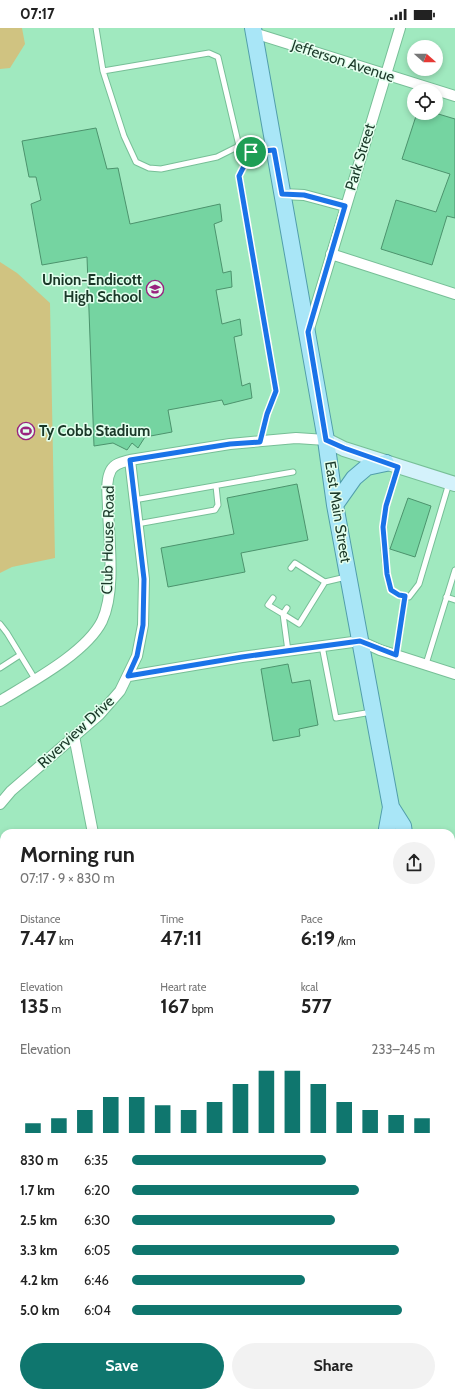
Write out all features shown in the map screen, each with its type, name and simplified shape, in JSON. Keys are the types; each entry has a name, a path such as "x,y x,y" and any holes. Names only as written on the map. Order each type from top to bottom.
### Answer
{"main road":[{"name":"East Main Street","path":"254,30 274,150 308,332 335,505 391,807 387,829"},
{"path":"335,505 354,478 367,467 392,465"},
{"name":"East Main Street","path":"391,807 403,829"}],"street":[{"name":"Park Street","path":"308,332 400,28"},
{"name":"Jefferson Avenue","path":"254,30 386,75 455,96"},
{"path":"282,194 304,195 345,206"},
{"path":"331,254 455,294"},
{"name":"Club House Road","path":"0,701 76,652 91,636 102,620 108,599 111,570 107,484 112,469 117,464 130,460 230,444 296,438 326,440"},
{"path":"326,440 392,465 452,483"},
{"name":"Riverview Drive","path":"0,804 11,791 99,715 120,691 137,656 143,625 144,579 130,460"},
{"path":"128,676 242,657 360,641 396,655 455,674"},
{"path":"74,736 92,829"}],"lane":[{"path":"96,28 103,71 124,136 136,162 150,168 161,169 217,157 239,146"},
{"path":"103,71 209,53 218,56 239,146"},
{"path":"239,146 251,152 274,150"},
{"path":"251,152 239,176 276,391 267,414 260,442"},
{"path":"392,465 383,527 387,574 391,590 399,595 409,597 419,584 452,483"},
{"path":"134,500 293,472"},
{"path":"137,524 215,510 218,505 216,486"},
{"path":"291,568 295,563 325,582"},
{"path":"426,664 455,570"},
{"path":"306,578 310,572"},
{"path":"272,598 268,605 299,624 325,582 348,576"},
{"path":"396,655 405,596"},
{"path":"446,597 455,600"},
{"path":"287,608 283,614 288,651"},
{"path":"0,624 35,679"},
{"path":"322,646 336,718 373,712"},
{"path":"0,668 20,655"}],"shaded area":[{"path":"0,28 22,28 25,44 10,68 0,69"},
{"name":"Ty Cobb Stadium","path":"0,262 17,273 50,303 55,558 12,567 0,573"}],"building":[{"path":"443,115 455,119 455,218 447,216 432,265 381,249 396,200 436,212 450,174 402,159 415,120 443,120"},
{"name":"Union-Endicott High School","path":"96,128 107,169 118,168 130,224 220,204 222,221 214,224 223,273 231,271 232,287 216,290 222,324 240,319 242,335 234,337 242,386 250,383 252,398 224,405 222,400 168,410 172,432 145,437 138,448 132,443 127,450 113,443 94,446 87,257 42,265 31,204 41,200 36,177 29,177 22,141"},
{"path":"297,484 308,540 241,553 245,572 168,587 161,548 234,534 227,498"},
{"path":"408,498 431,506 415,557 390,549"},
{"path":"288,664 292,683 310,680 318,725 299,729 300,736 273,741 261,669"}],"place":[{"name":"Union-Endicott High School","path":"155,289"},
{"name":"Ty Cobb Stadium","path":"26,431"}],"route":[{"path":"274,150 282,194 304,195 345,206 308,332 326,440 398,467 386,506 383,527 387,574 391,590 399,595 405,596 396,655 360,641 242,657 128,676 137,656 143,625 144,579 130,460 230,444 260,442 267,414 276,391 239,176 251,152 274,150"}]}
